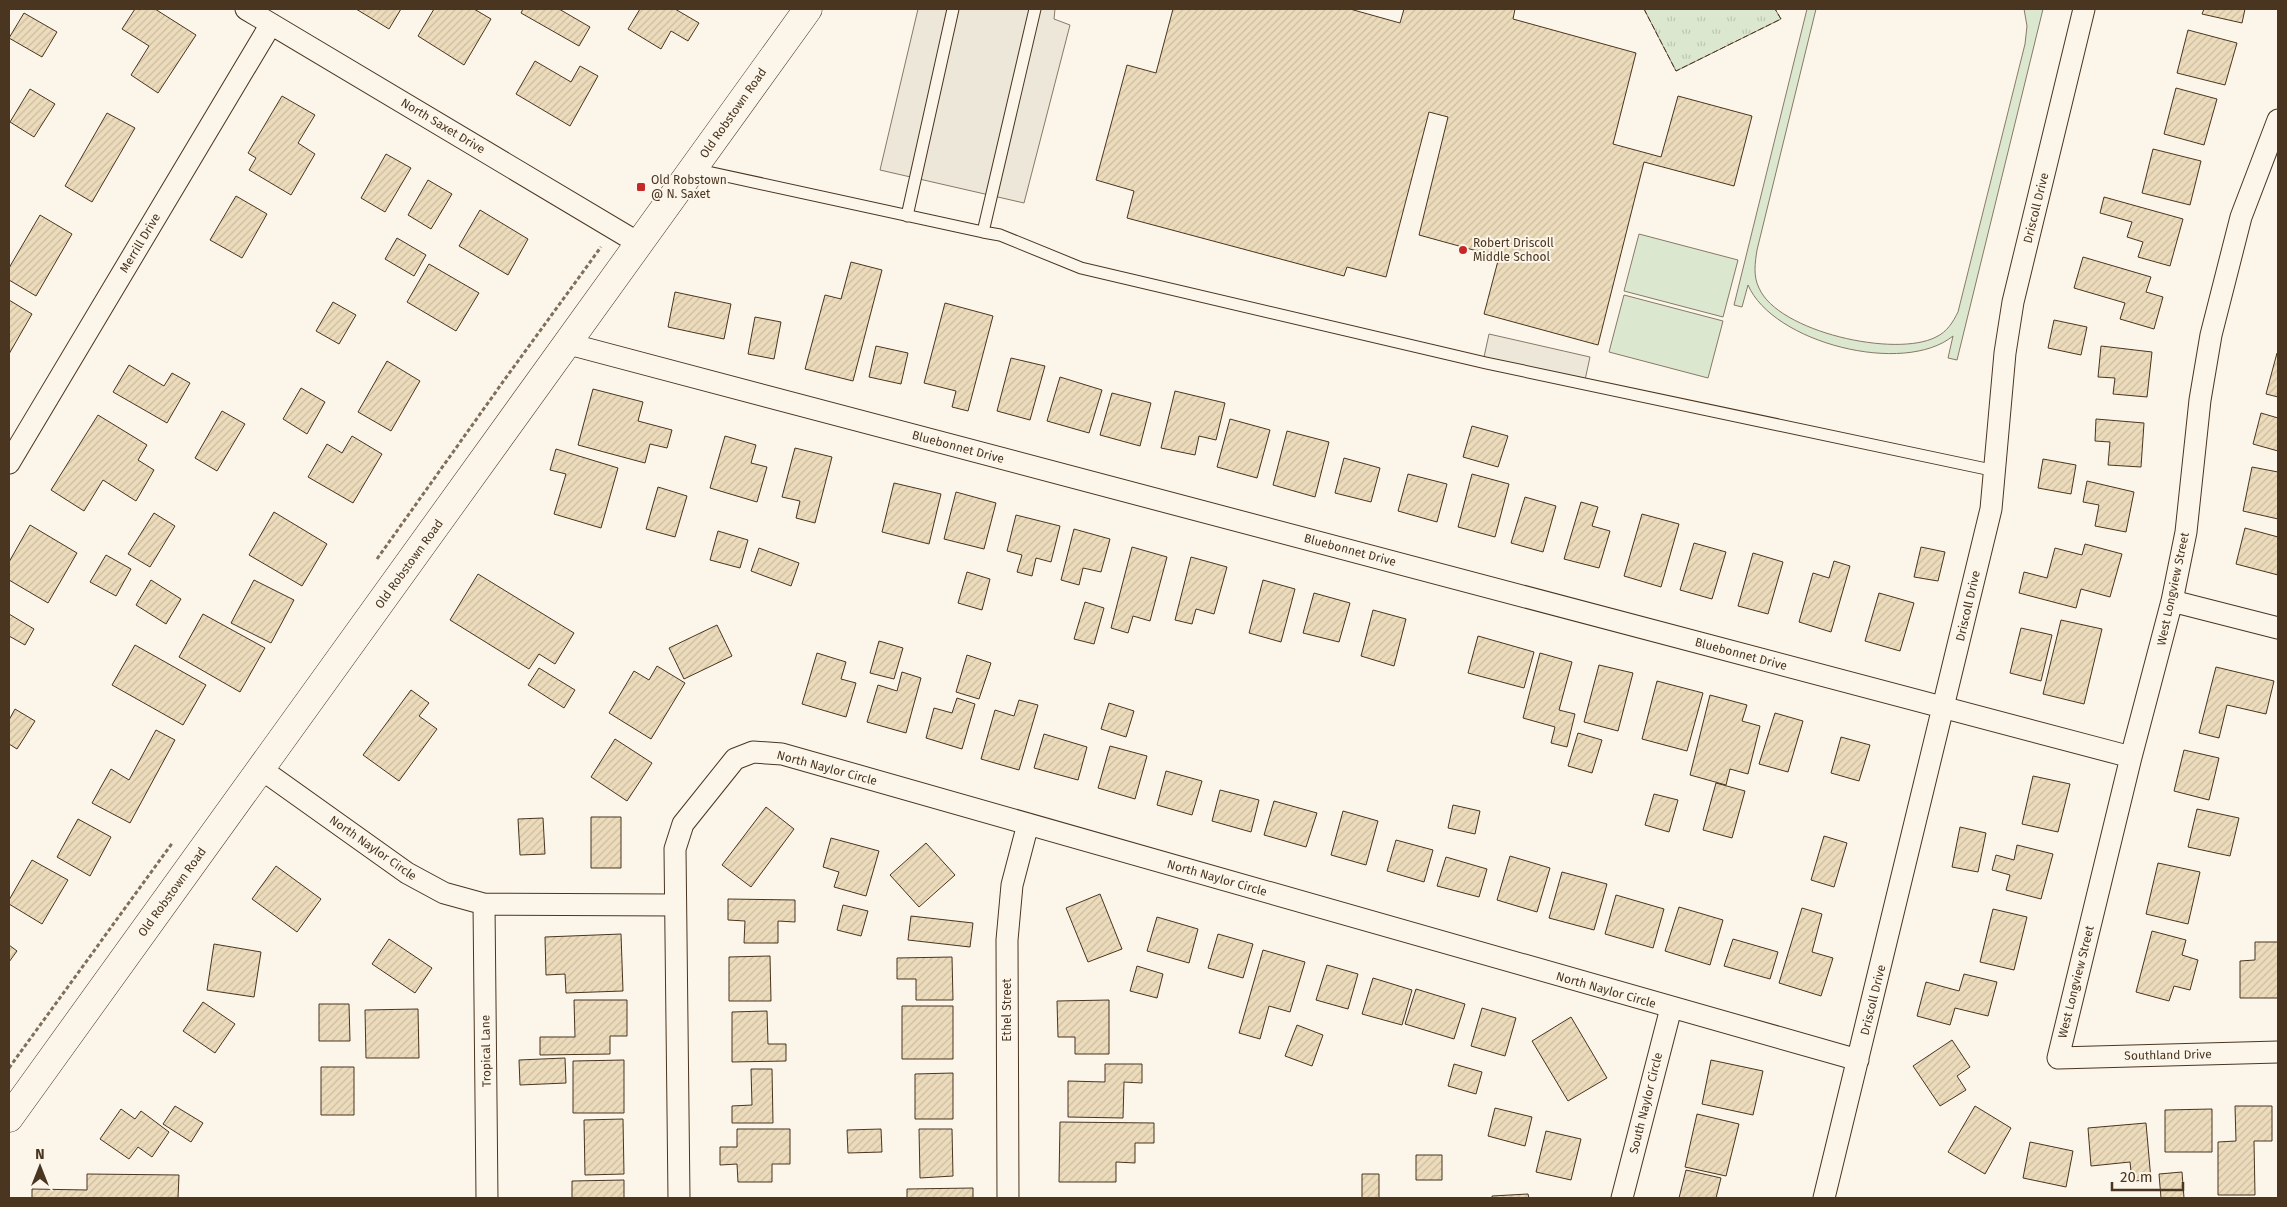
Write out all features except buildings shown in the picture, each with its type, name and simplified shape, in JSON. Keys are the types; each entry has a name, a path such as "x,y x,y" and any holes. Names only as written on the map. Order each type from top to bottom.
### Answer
{"street":[{"name":"North Saxet Drive","path":"246,9 640,244"},
{"name":"Old Robstown Road","path":"10,1114 568,344 808,9"},
{"name":"Driscoll Drive","path":"1824,1198 1991,509 1996,471 2005,353 2013,302 2084,9"},
{"name":"Merrill Drive","path":"9,463 271,24"},
{"name":"West Longview Street","path":"2058,1058 2131,757 2172,601 2186,532 2200,400 2211,335 2241,217 2278,120"},
{"name":"Bluebonnet Drive","path":"568,344 2131,757"},
{"path":"2172,601 2278,628"},
{"name":"North Naylor Circle","path":"679,1198 675,850 683,824 734,759 753,752 782,754 1858,1060"},
{"name":"North Naylor Circle","path":"261,769 407,873 444,893 484,904 675,905"},
{"name":"Ethel Street","path":"1008,1198 1007,940 1012,885 1028,824"},
{"name":"Tropical Lane","path":"484,904 487,1198"},
{"name":"South Naylor Circle","path":"1622,1198 1670,1008"},
{"name":"Southland Drive","path":"2058,1058 2278,1052"}],"lane":[{"path":"907,216 953,9"},
{"path":"983,232 1035,9"},
{"path":"694,169 1000,236 1081,268 1486,364 1996,471"}],"path":[{"path":"375,562 505,378 615,229"},
{"path":"9,1068 178,836"}],"green space":[{"path":"1644,9 1775,9 1781,19 1676,71"},
{"path":"1807,9 1816,9 1757,250 1756,279 1759,288 1770,304 1789,317 1840,337 1894,344 1918,343 1940,335 1952,323 1958,312 2025,44 2027,26 2024,9 2043,9 1957,360 1948,358 1953,336 1931,348 1904,353 1873,353 1842,347 1811,337 1784,323 1762,305 1748,285 1742,307 1734,305"},
{"path":"1639,234 1738,260 1723,317 1624,291"},
{"path":"1624,295 1723,321 1708,378 1609,352"}],"shaded area":[{"path":"918,9 1055,9 1054,19 1070,25 1024,203 880,170"},
{"path":"1489,334 1590,357 1585,380 1484,357"}],"fence":[{"path":"1644,9 1676,71 1781,19 1775,9"}],"place":[{"name":"Old Robstown @ N. Saxet","path":"641,187"},
{"name":"Robert Driscoll Middle School","path":"1463,250"}]}
